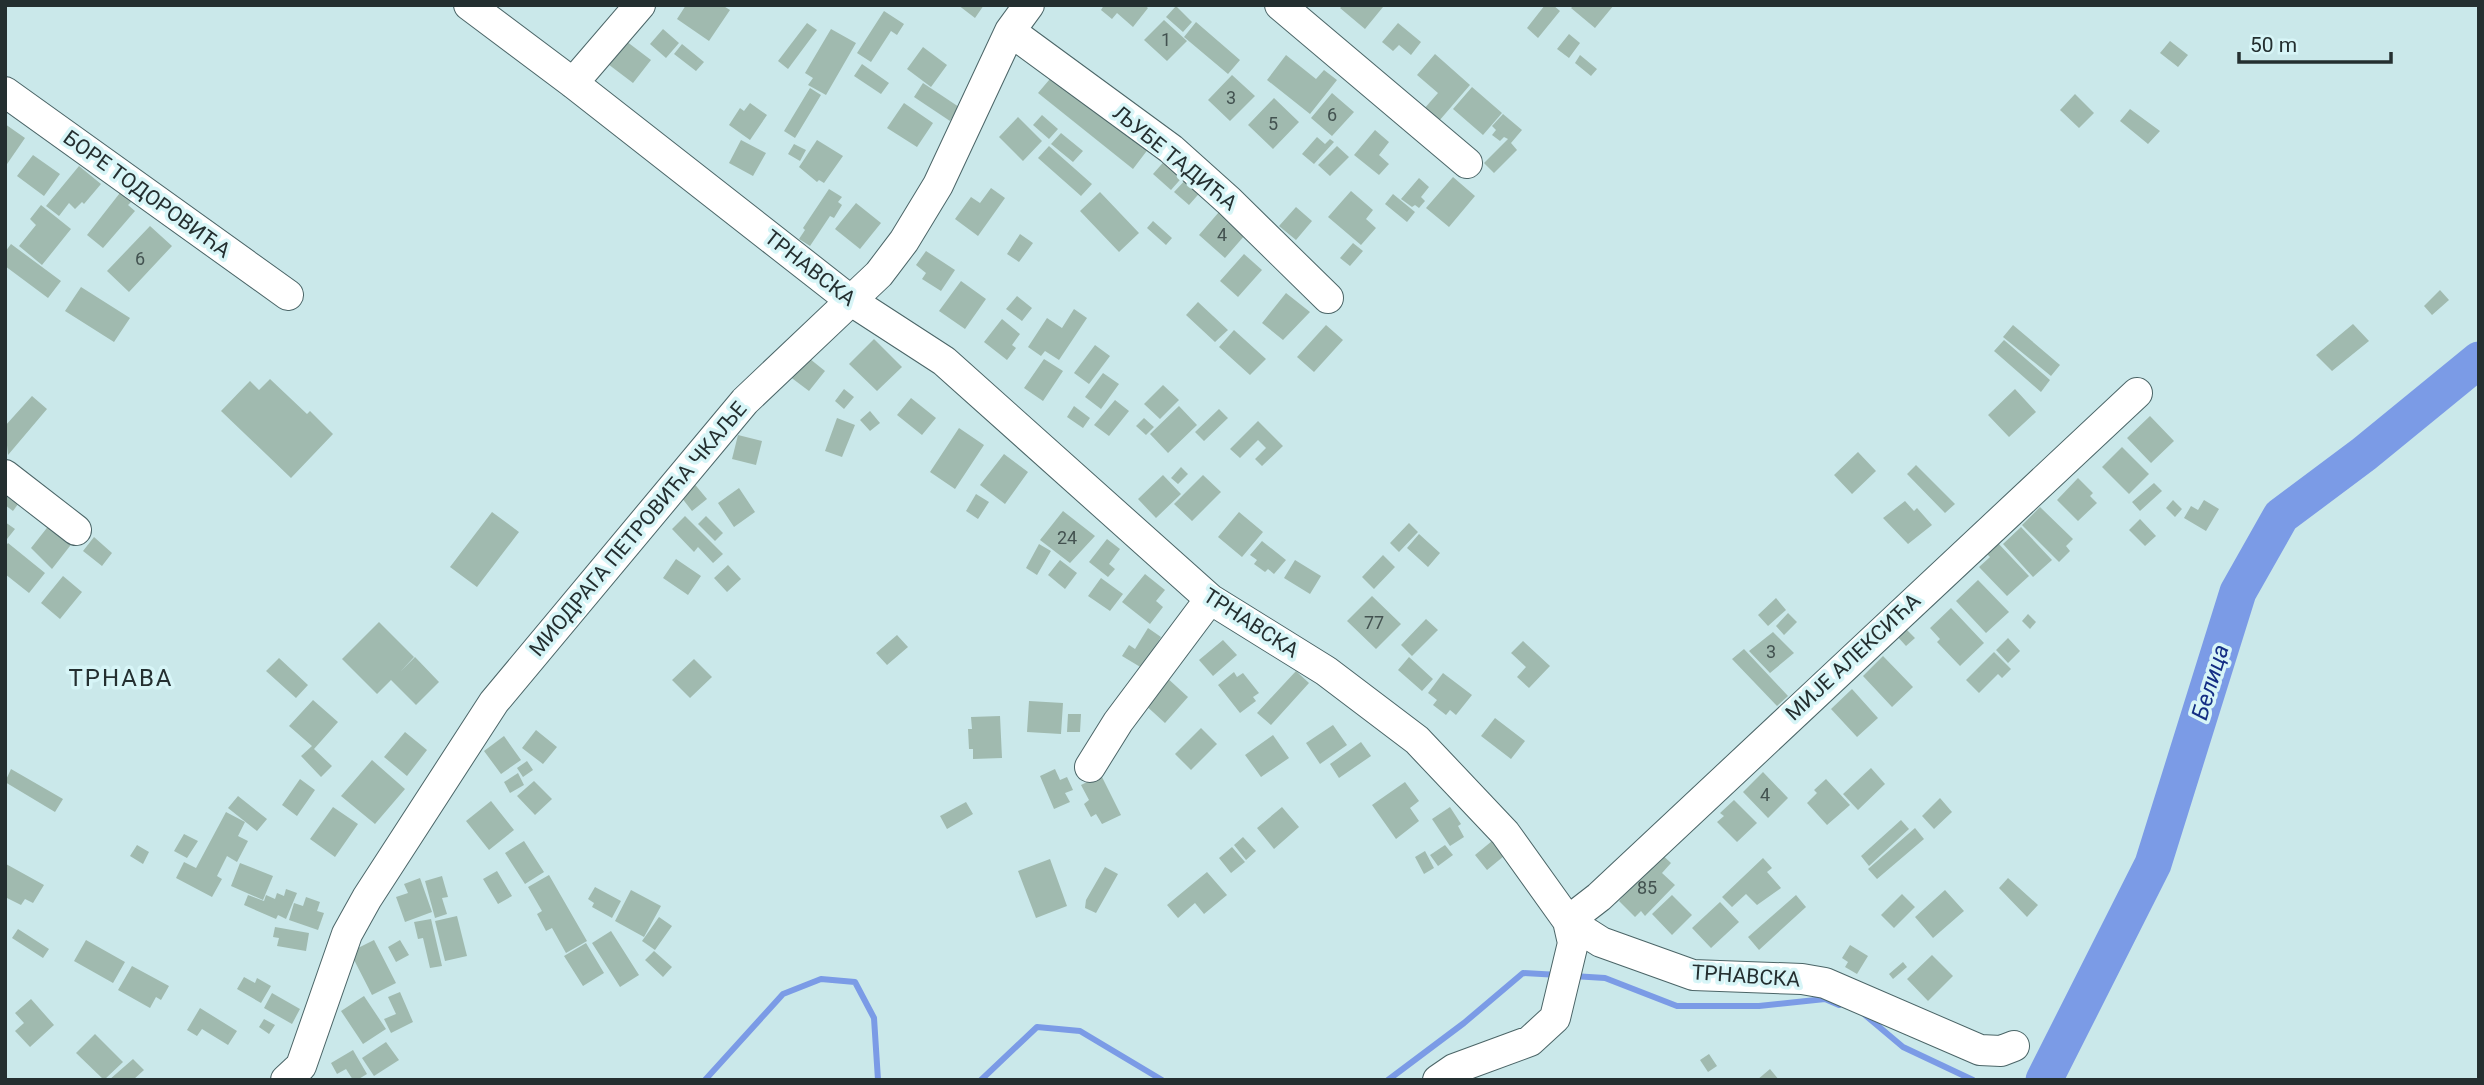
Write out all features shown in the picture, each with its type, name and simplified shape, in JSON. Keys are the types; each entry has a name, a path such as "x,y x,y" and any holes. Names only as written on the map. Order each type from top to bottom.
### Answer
{"street":[{"name":"ТРНАВСКА","path":"469,5 850,300 944,360 1210,599 1326,671 1417,740 1505,833 1568,921 1601,943 1693,975 1802,979 1825,983 1980,1050 2001,1051 2014,1046"},
{"path":"573,83 640,5"},
{"name":"МИОДРАГА ПЕТРОВИЋА ЧКАЉЕ","path":"286,1080 301,1066 347,934 367,898 494,702 745,401 887,263 938,185 1010,31 1029,5"},
{"path":"1280,5 1466,163"},
{"name":"ЉУБЕ ТАДИЋА","path":"1010,31 1171,149 1230,201 1328,298"},
{"name":"БОРЕ ТОДОРОВИЋА","path":"5,92 288,295"},
{"name":"МИЈЕ АЛЕКСИЋА","path":"1568,921 1609,888 2137,393"},
{"path":"5,475 76,530"},
{"path":"1090,767 1118,722 1210,599"},
{"path":"1438,1080 1454,1069 1530,1041 1555,1018 1573,943 1568,921"}],"building":[{"path":"686,5 722,5 730,10 709,41 677,19"},
{"path":"958,5 984,5 975,18"},
{"path":"1104,5 1144,5 1148,8 1133,27 1117,13 1112,19 1101,10"},
{"path":"1343,5 1383,7 1365,29 1340,8"},
{"path":"1545,5 1553,5 1560,11 1538,38 1527,28"},
{"path":"1574,5 1614,5 1595,28 1571,8"},
{"path":"1176,6 1192,22 1183,32 1166,17"},
{"path":"884,11 904,24 897,35 891,31 871,62 857,53"},
{"path":"1164,20 1187,41 1167,61 1144,40"},
{"path":"1196,22 1240,60 1228,74 1184,37"},
{"path":"807,23 817,30 788,69 778,61"},
{"path":"1398,23 1421,42 1411,55 1399,45 1393,51 1382,42"},
{"path":"663,29 679,43 666,58 650,44"},
{"path":"831,29 856,43 826,95 808,85 813,78 805,73"},
{"path":"1569,34 1580,43 1569,58 1557,49"},
{"path":"622,38 651,60 633,83 604,61"},
{"path":"2170,41 2188,55 2178,67 2160,53"},
{"path":"682,44 704,62 696,71 674,54"},
{"path":"923,47 947,65 931,87 907,69"},
{"path":"1435,54 1470,85 1439,121 1424,109 1438,93 1417,75"},
{"path":"1286,55 1316,79 1324,70 1337,80 1310,114 1267,80"},
{"path":"1580,55 1597,69 1591,76 1575,63"},
{"path":"862,64 889,83 881,94 854,76"},
{"path":"1055,73 1149,148 1133,169 1038,93"},
{"path":"1232,75 1255,96 1230,121 1208,100"},
{"path":"923,83 959,107 950,121 914,97"},
{"path":"1472,87 1502,113 1483,135 1453,109"},
{"path":"810,88 821,95 795,138 784,131"},
{"path":"1332,93 1354,112 1332,136 1311,118"},
{"path":"2075,94 2094,113 2079,128 2060,110"},
{"path":"1274,98 1299,122 1273,149 1248,125"},
{"path":"750,103 767,115 750,140 729,125 740,108 744,111"},
{"path":"904,103 933,123 917,147 887,128"},
{"path":"2130,109 2160,131 2148,144 2120,121"},
{"path":"1503,114 1522,130 1511,143 1517,150 1494,173 1484,163 1508,139 1504,137 1500,141 1492,135 1496,130 1492,126"},
{"path":"1042,115 1058,129 1049,139 1033,125"},
{"path":"1018,117 1042,141 1023,161 999,137"},
{"path":"5,124 25,138 5,167"},
{"path":"1375,130 1389,142 1379,155 1389,164 1379,175 1354,155"},
{"path":"1061,133 1083,151 1073,162 1051,144"},
{"path":"1317,137 1325,144 1330,139 1334,142 1314,164 1302,154"},
{"path":"741,140 766,153 753,176 729,163"},
{"path":"817,140 843,156 824,183 819,180 817,182 799,167"},
{"path":"794,144 806,150 800,161 788,154"},
{"path":"1049,146 1092,184 1081,196 1038,158"},
{"path":"1337,146 1349,157 1330,176 1318,165"},
{"path":"33,155 60,174 44,196 17,176"},
{"path":"1168,157 1186,173 1171,190 1153,174"},
{"path":"79,166 101,184 84,204 82,202 75,209 69,203 59,216 46,206"},
{"path":"1190,175 1204,188 1189,205 1174,192"},
{"path":"1453,177 1475,196 1449,227 1426,208"},
{"path":"1419,178 1429,187 1421,197 1425,201 1419,208 1415,205 1412,207 1401,199"},
{"path":"991,188 1005,198 978,236 955,219 971,197 980,203"},
{"path":"123,189 134,199 128,205 135,211 103,248 87,235"},
{"path":"829,189 842,197 838,202 842,205 834,218 830,216 810,246 799,239 805,230 803,228"},
{"path":"1351,191 1373,210 1366,219 1376,228 1361,245 1328,217"},
{"path":"1100,192 1139,233 1119,252 1080,211"},
{"path":"1393,194 1415,212 1407,222 1385,204"},
{"path":"856,203 881,223 860,249 835,229"},
{"path":"41,205 71,229 42,265 19,246 36,225 30,219"},
{"path":"1296,207 1312,221 1296,240 1279,226"},
{"path":"1219,212 1245,235 1225,258 1199,235"},
{"path":"1153,221 1172,238 1166,245 1147,228"},
{"path":"150,226 172,246 129,292 107,271"},
{"path":"1020,234 1033,243 1019,262 1007,254"},
{"path":"1353,243 1363,251 1350,266 1340,258"},
{"path":"11,244 61,281 48,298 5,266 5,252"},
{"path":"926,251 955,270 941,291 922,279 926,273 916,265"},
{"path":"1244,254 1262,270 1238,297 1220,281"},
{"path":"961,281 986,299 965,329 939,311"},
{"path":"81,287 130,318 114,342 65,311"},
{"path":"2440,290 2449,300 2432,315 2424,306"},
{"path":"1286,293 1310,312 1283,340 1262,323"},
{"path":"1017,296 1032,308 1022,321 1006,309"},
{"path":"1198,302 1228,330 1215,342 1186,315"},
{"path":"1074,309 1087,318 1059,360 1045,351 1041,356 1028,347 1047,318 1062,328"},
{"path":"1002,319 1020,334 1012,345 1016,348 1007,360 984,342"},
{"path":"2353,324 2369,341 2332,371 2316,355"},
{"path":"1326,325 1343,340 1314,372 1297,357"},
{"path":"2013,325 2060,365 2051,376 2003,337"},
{"path":"1234,330 1266,359 1250,375 1219,347"},
{"path":"874,339 902,367 877,391 849,364"},
{"path":"2004,340 2050,380 2041,392 1994,351"},
{"path":"1095,345 1110,356 1089,384 1074,373"},
{"path":"805,355 825,371 809,391 789,376"},
{"path":"1044,359 1063,371 1043,401 1024,388"},
{"path":"1103,373 1119,384 1101,409 1085,397"},
{"path":"270,379 307,414 310,411 333,434 291,478 221,411 250,381 259,390"},
{"path":"1163,385 1179,400 1160,419 1144,404"},
{"path":"844,389 854,397 844,409 835,401"},
{"path":"2015,389 2036,412 2009,437 1988,415"},
{"path":"32,396 47,409 8,455 5,426"},
{"path":"911,398 936,418 922,435 897,415"},
{"path":"1115,400 1129,411 1109,436 1094,425"},
{"path":"1074,406 1090,418 1083,428 1067,417"},
{"path":"1179,406 1197,425 1168,453 1150,434"},
{"path":"1219,409 1228,418 1204,441 1195,432"},
{"path":"870,411 880,423 870,431 860,420"},
{"path":"2150,416 2174,441 2151,463 2127,438"},
{"path":"837,418 855,425 842,457 825,451"},
{"path":"1144,418 1154,427 1146,435 1136,426"},
{"path":"1258,421 1283,446 1262,466 1255,459 1266,448 1258,440 1240,458 1230,449"},
{"path":"959,428 984,445 955,489 930,472"},
{"path":"738,435 762,441 756,465 732,459"},
{"path":"2122,447 2149,474 2129,494 2102,467"},
{"path":"1858,452 1876,471 1852,494 1834,475"},
{"path":"1004,454 1028,472 1005,504 980,485"},
{"path":"1916,465 1955,504 1945,513 1907,474"},
{"path":"1181,467 1188,474 1178,484 1171,478"},
{"path":"1163,475 1181,494 1156,518 1138,499"},
{"path":"1203,475 1221,492 1192,521 1174,504"},
{"path":"2078,478 2093,493 2090,496 2097,503 2078,521 2057,500"},
{"path":"692,481 707,499 692,511 678,493"},
{"path":"2154,483 2162,491 2140,511 2132,502"},
{"path":"5,485 26,493 13,511 5,505"},
{"path":"739,488 755,512 734,527 718,503"},
{"path":"976,494 989,502 978,519 966,511"},
{"path":"2173,500 2182,509 2175,517 2166,508"},
{"path":"2204,500 2219,509 2206,531 2184,518 2191,506 2198,510"},
{"path":"1905,501 1914,511 1917,508 1932,525 1908,544 1883,518"},
{"path":"2040,507 2073,539 2066,546 2070,551 2059,562 2022,525"},
{"path":"1063,511 1095,536 1070,563 1040,540"},
{"path":"492,512 519,532 477,587 450,567"},
{"path":"1239,512 1263,532 1242,557 1218,537"},
{"path":"685,516 723,554 713,563 698,547 694,552 672,529"},
{"path":"706,516 723,533 715,541 698,524"},
{"path":"54,519 77,537 52,569 31,548"},
{"path":"2140,519 2156,536 2145,546 2129,530"},
{"path":"5,522 15,529 7,539 5,538"},
{"path":"1409,523 1418,532 1399,552 1390,543"},
{"path":"2021,527 2052,560 2033,577 2003,544"},
{"path":"1419,534 1440,553 1428,567 1407,548"},
{"path":"94,537 112,553 102,566 83,551"},
{"path":"1107,539 1120,549 1109,564 1115,569 1108,577 1089,562"},
{"path":"1262,541 1286,560 1274,574 1268,569 1265,572 1254,564 1257,560 1250,555"},
{"path":"1997,542 2029,576 2007,596 1979,567 1990,557 1986,553"},
{"path":"8,543 45,573 29,593 5,574 5,547"},
{"path":"1039,544 1051,551 1037,575 1026,568"},
{"path":"1383,555 1395,567 1374,589 1362,577"},
{"path":"676,559 701,576 688,595 663,578"},
{"path":"1060,560 1077,573 1065,589 1048,575"},
{"path":"1295,560 1321,576 1310,594 1284,578"},
{"path":"728,565 741,579 727,592 714,578"},
{"path":"1145,574 1165,590 1156,601 1163,607 1150,624 1122,602"},
{"path":"63,576 82,592 60,619 41,603"},
{"path":"1101,578 1123,594 1110,611 1088,596"},
{"path":"1978,580 2009,612 1986,633 1956,601"},
{"path":"1372,596 1401,624 1376,649 1347,621"},
{"path":"1776,598 1786,610 1768,626 1758,615"},
{"path":"1951,608 1984,643 1960,666 1937,642 1940,639 1930,628"},
{"path":"1788,613 1797,622 1784,635 1776,626"},
{"path":"2028,614 2036,622 2030,629 2022,621"},
{"path":"1426,619 1438,630 1412,656 1401,645"},
{"path":"379,622 414,657 401,671 415,657 439,682 416,705 391,680 377,694 342,659"},
{"path":"1904,627 1915,638 1906,646 1896,635"},
{"path":"1148,628 1161,637 1142,668 1122,656 1129,645 1135,649"},
{"path":"1773,632 1794,653 1770,673 1749,651"},
{"path":"897,635 908,647 887,665 876,653"},
{"path":"2008,638 2020,651 2008,663 1996,650"},
{"path":"1223,640 1237,655 1213,676 1199,660"},
{"path":"1523,641 1550,666 1529,688 1517,677 1526,667 1511,653"},
{"path":"1744,649 1788,696 1777,706 1732,659"},
{"path":"1994,652 2011,669 2002,678 1998,674 1979,693 1966,680"},
{"path":"1883,656 1913,687 1892,707 1863,676"},
{"path":"1409,657 1433,679 1422,691 1398,670"},
{"path":"279,658 308,685 296,698 266,671"},
{"path":"694,659 712,677 690,698 672,680"},
{"path":"1296,671 1309,683 1271,725 1257,713"},
{"path":"1234,672 1237,677 1243,673 1259,693 1253,697 1256,701 1240,713 1218,685"},
{"path":"1443,673 1472,695 1456,715 1450,710 1446,715 1433,705 1437,700 1428,693"},
{"path":"1165,676 1188,697 1165,723 1142,702"},
{"path":"1852,689 1878,718 1857,737 1831,709"},
{"path":"313,700 338,722 314,749 332,766 321,777 301,756 312,746 289,726"},
{"path":"1029,701 1063,703 1061,734 1027,732"},
{"path":"1068,714 1081,714 1080,732 1067,732"},
{"path":"1000,716 1002,758 973,759 973,749 969,749 968,729 972,729 971,717"},
{"path":"1495,718 1525,741 1511,759 1481,736"},
{"path":"1333,725 1347,745 1320,764 1306,743"},
{"path":"1201,728 1217,744 1191,770 1175,754"},
{"path":"536,730 557,747 543,764 522,748"},
{"path":"405,732 427,750 407,776 384,757"},
{"path":"1273,735 1289,758 1261,777 1245,755"},
{"path":"504,736 521,760 501,774 484,751"},
{"path":"1361,742 1371,756 1339,778 1330,764"},
{"path":"372,760 405,789 375,824 341,796"},
{"path":"527,761 533,770 523,777 517,768"},
{"path":"1871,768 1885,784 1858,810 1843,794"},
{"path":"11,769 63,799 55,812 5,782"},
{"path":"1055,769 1060,780 1067,777 1073,790 1065,793 1070,802 1054,809 1040,776"},
{"path":"1763,772 1788,798 1768,818 1743,792"},
{"path":"518,773 524,785 510,793 504,782"},
{"path":"1101,775 1121,815 1102,824 1096,814 1091,817 1084,804 1089,800 1081,785"},
{"path":"300,779 315,790 297,816 282,805"},
{"path":"1826,779 1850,805 1827,825 1807,803 1817,793 1814,790"},
{"path":"534,781 552,799 535,815 517,796"},
{"path":"1405,782 1419,801 1410,808 1419,821 1396,839 1372,805"},
{"path":"238,796 267,819 257,831 228,808"},
{"path":"1940,798 1952,812 1934,829 1922,816"},
{"path":"1734,800 1757,823 1737,842 1717,822 1724,816 1720,813"},
{"path":"491,801 514,830 489,850 466,821"},
{"path":"966,802 973,814 947,829 940,816"},
{"path":"333,807 358,824 335,857 310,839"},
{"path":"1282,807 1299,827 1274,849 1257,828"},
{"path":"1450,807 1461,824 1458,826 1464,837 1450,846 1432,819"},
{"path":"226,812 245,822 238,836 248,841 237,862 227,856 217,876 222,879 212,897 176,878 184,862 196,868"},
{"path":"1901,820 1909,829 1869,866 1861,856"},
{"path":"1915,828 1924,839 1877,879 1868,869"},
{"path":"184,834 198,841 187,858 174,851"},
{"path":"1243,837 1256,851 1246,860 1234,845"},
{"path":"524,841 544,872 525,884 505,853"},
{"path":"1492,841 1504,856 1487,870 1475,855"},
{"path":"137,845 149,852 143,864 130,856"},
{"path":"1445,845 1453,855 1438,866 1430,855"},
{"path":"1232,847 1245,862 1231,873 1219,858"},
{"path":"1425,851 1434,868 1424,874 1415,857"},
{"path":"1658,851 1671,863 1662,873 1675,885 1645,916 1641,911 1635,917 1619,901 1624,895 1619,890"},
{"path":"1763,858 1772,868 1767,872 1781,888 1757,905 1746,894 1732,907 1722,897"},
{"path":"1050,859 1067,906 1036,918 1018,871"},
{"path":"240,863 273,876 263,900 231,886"},
{"path":"6,864 44,885 33,903 25,899 21,905 5,897"},
{"path":"1105,867 1118,874 1096,913 1085,908 1086,900"},
{"path":"497,871 512,896 498,904 483,879"},
{"path":"1207,872 1227,895 1204,914 1195,903 1178,918 1167,905"},
{"path":"549,875 587,941 566,953 552,928 546,931 537,914 542,911 528,887"},
{"path":"442,876 448,897 442,898 447,914 435,918 425,881"},
{"path":"420,878 432,912 405,922 396,897 408,893 404,884"},
{"path":"2008,878 2038,905 2027,917 1999,888"},
{"path":"595,887 621,901 612,918 592,907 594,903 588,899"},
{"path":"286,889 297,893 286,919 278,915 276,919 244,905 248,895 264,901 266,895 275,899 277,893 284,896"},
{"path":"631,890 661,906 644,937 615,921"},
{"path":"1945,890 1964,911 1933,938 1915,917"},
{"path":"1902,894 1915,907 1894,928 1881,915"},
{"path":"1672,895 1692,915 1672,935 1652,914"},
{"path":"1796,895 1806,907 1759,950 1748,937"},
{"path":"306,897 320,902 317,911 324,913 318,930 289,920 294,903 303,906"},
{"path":"1720,902 1739,922 1711,948 1692,928"},
{"path":"457,916 467,956 445,961 435,921"},
{"path":"659,917 672,926 655,950 642,941"},
{"path":"431,919 442,966 430,968 423,938 418,939 414,922"},
{"path":"275,927 309,933 306,951 277,946 279,938 273,937"},
{"path":"18,929 49,949 43,958 12,938"},
{"path":"611,931 639,975 620,987 592,943"},
{"path":"86,940 125,962 113,983 74,961"},
{"path":"374,940 396,983 372,995 350,952"},
{"path":"400,940 409,955 396,962 388,947"},
{"path":"586,943 604,973 583,986 564,956"},
{"path":"1850,945 1868,956 1857,974 1845,967 1848,962 1842,958"},
{"path":"654,951 672,967 663,977 645,960"},
{"path":"1932,955 1953,976 1928,1001 1907,979"},
{"path":"1903,962 1907,967 1893,979 1889,974"},
{"path":"132,966 169,986 161,1000 156,997 150,1008 118,990"},
{"path":"244,977 255,983 257,978 271,986 261,1003 237,989"},
{"path":"400,992 413,1022 391,1033 384,1019 396,1014 388,997"},
{"path":"272,993 300,1009 292,1024 264,1008"},
{"path":"364,996 386,1029 363,1044 341,1011"},
{"path":"31,999 54,1025 30,1047 15,1031 24,1023 15,1013"},
{"path":"200,1008 237,1031 228,1045 202,1029 197,1036 187,1030"},
{"path":"264,1019 275,1025 269,1034 259,1027"},
{"path":"95,1034 123,1062 104,1080 76,1053"},
{"path":"386,1042 399,1060 374,1076 362,1058"},
{"path":"353,1050 367,1074 357,1080 353,1080 346,1069 337,1074 331,1063"},
{"path":"1709,1054 1717,1066 1708,1072 1700,1060"},
{"path":"133,1059 144,1070 133,1080 109,1080"},
{"path":"1770,1069 1779,1080 1757,1080"}],"waterway":[{"name":"Белица","path":"2044,1080 2153,864 2238,592 2281,516 2364,454 2479,360"},
{"path":"1388,1080 1464,1023 1523,973 1559,975"},
{"path":"1573,976 1605,978 1677,1006 1759,1006 1825,999 1839,1005"},
{"path":"705,1080 783,994 821,979 855,982 874,1018 878,1080"},
{"path":"1865,1015 1903,1047 1973,1080"},
{"path":"981,1080 1037,1027 1080,1031 1162,1080"}],"district":[{"name":"ТРНАВА","path":"121,678"}]}
